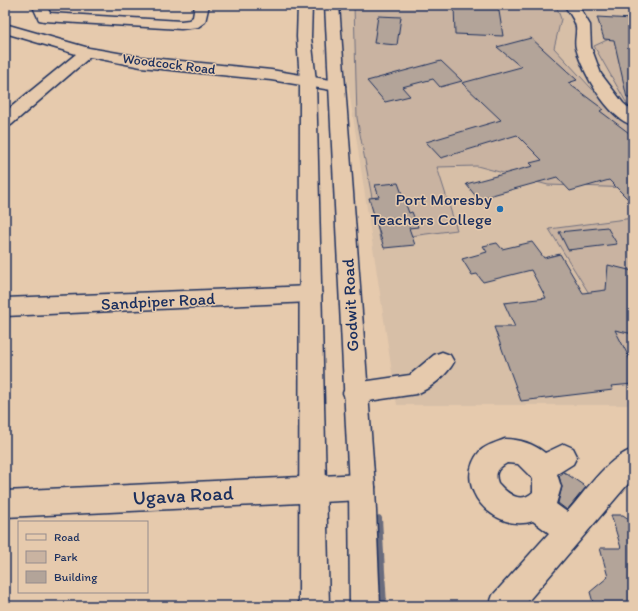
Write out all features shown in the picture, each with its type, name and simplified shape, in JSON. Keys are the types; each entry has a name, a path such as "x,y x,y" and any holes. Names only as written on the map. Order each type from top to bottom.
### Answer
{"street":[{"path":"43,5 41,9 44,17 174,25 193,24 200,20 202,5"},
{"path":"304,5 304,37 308,81 314,489 314,606"},
{"name":"Godwit Road","path":"332,5 362,487 365,606"},
{"path":"571,5 583,25 583,47 593,74 617,106 633,120"},
{"name":"Woodcock Road","path":"5,28 87,52 141,62 271,76 337,86"},
{"path":"5,121 87,52"},
{"name":"Sandpiper Road","path":"5,307 311,294"},
{"path":"355,393 416,384 442,362"},
{"path":"537,507 543,501 547,489 546,477 553,463 516,451 505,451 496,454 489,459 484,466 482,475 484,485 488,493 502,506 520,511 537,507 568,530"},
{"path":"504,606 568,530 618,474 633,461"},
{"name":"Ugava Road","path":"5,504 362,487"}],"shaded area":[{"name":"Port Moresby Teachers College","path":"336,5 633,5 633,405 397,405"}],"green space":[{"path":"354,5 556,5 561,19 554,48 592,89 633,116 633,188 548,185 477,166 437,167 457,230 380,240 357,118"},
{"path":"633,28 633,110 630,109 594,46"},
{"path":"633,218 633,364 549,229"}],"building":[{"path":"454,5 498,5 503,36 455,34"},
{"path":"378,16 401,17 397,45 374,43"},
{"path":"597,17 633,19 633,98 627,98 614,40 604,39"},
{"path":"531,38 577,80 568,83 603,109 600,111 633,136 633,204 609,180 570,191 557,177 478,199 466,184 533,166 530,163 542,160 517,135 441,158 426,142 501,120 462,83 521,67 497,47"},
{"path":"441,61 462,81 440,87 433,79 402,87 410,96 385,102 367,81"},
{"path":"398,183 409,213 412,212 418,227 409,228 415,245 384,248 369,198 379,197 375,185"},
{"path":"607,227 617,244 568,250 559,232"},
{"path":"532,242 544,258 560,254 583,293 606,290 608,265 633,271 633,334 615,330 633,365 633,384 611,386 613,390 521,401 494,327 515,327 504,303 546,298 531,270 483,282 477,274 472,275 462,259 487,252 483,246 497,243 502,249"},
{"path":"564,472 586,487 567,510 558,503 562,487 559,476"},
{"path":"611,515 623,515 633,522 633,606 594,606 590,592 608,577 600,548 621,548"}],"waterway":[{"path":"379,518 383,606"}],"place":[{"name":"Port Moresby Teachers College","path":"500,209"}]}
